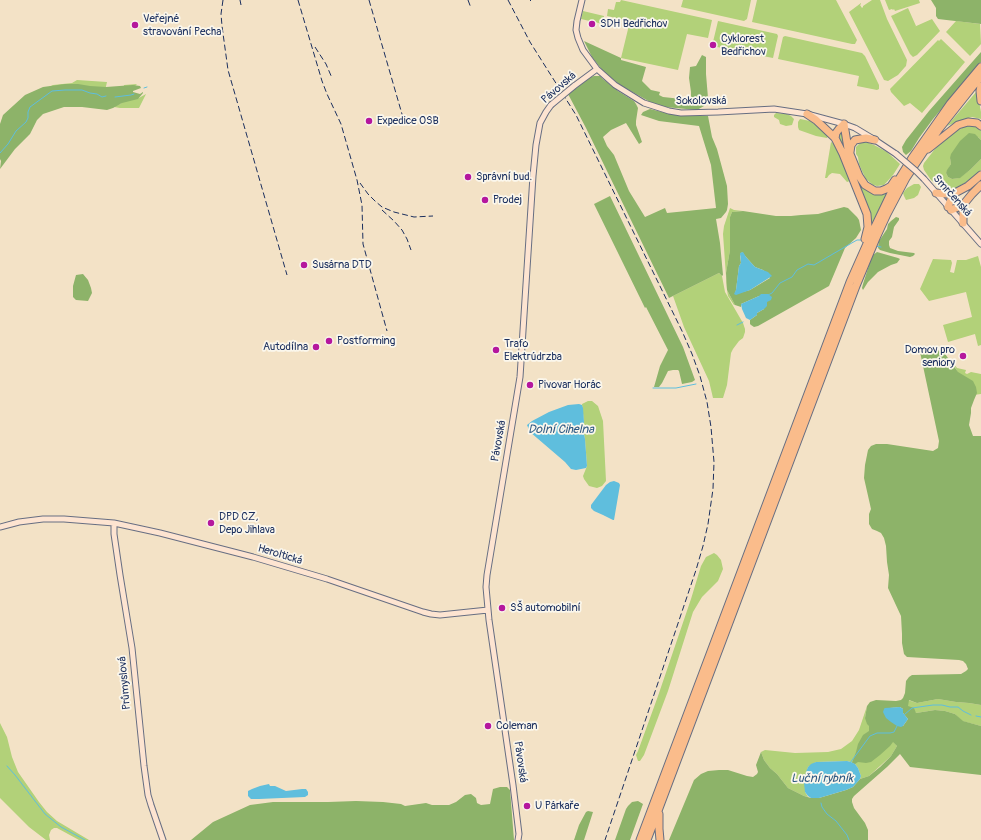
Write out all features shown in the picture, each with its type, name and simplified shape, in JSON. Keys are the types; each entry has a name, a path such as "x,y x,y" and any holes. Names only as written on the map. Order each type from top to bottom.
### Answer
{"highway":[{"path":"640,840 850,282 881,212 894,187 912,158 950,104 981,67"},
{"path":"871,237 887,214 922,154 954,109 981,76"},
{"path":"981,86 981,101"},
{"path":"807,114 816,120 835,138 867,214 868,227 871,237"},
{"path":"922,154 958,126 968,122 977,123 981,126"},
{"path":"844,124 847,144 859,176 865,186 875,191 881,191 890,186 930,133"},
{"path":"835,138 836,133 844,124"},
{"path":"850,152 852,144 855,140 866,138 875,140"},
{"path":"936,193 953,194 968,186 981,175"},
{"path":"953,194 950,208 963,205 981,185"},
{"path":"963,205 963,223"},
{"path":"647,840 856,286 864,253"},
{"path":"660,840 658,823 662,799"}],"street":[{"name":"Sokolovská","path":"582,0 576,28 583,50 597,69 615,85 644,103 669,111 681,113 774,109 807,114 855,128 896,154"},
{"name":"Pávovská","path":"518,840 519,834 513,785 488,610 486,587 487,575 521,369 533,176 540,123 551,105 597,69"},
{"name":"Smrčenská","path":"896,154 924,179 981,244"},
{"name":"Heroltická","path":"0,527 43,519 114,523 160,533 253,557 327,579 431,614 440,615 488,610"},
{"name":"Průmyslová","path":"114,523 120,581 132,648 148,795 163,840"}],"green space":[{"path":"621,0 712,20 708,38 687,34 678,70 621,58 630,21 607,16 608,9 614,10 616,2 620,2"},
{"path":"683,0 751,0 747,19 744,21 681,7"},
{"path":"757,0 836,0 857,40 855,44 852,44 752,22"},
{"path":"872,0 880,0 887,19 907,60 906,66 898,75 888,81 884,80 849,12 861,3 860,5 862,8"},
{"path":"885,0 919,0 920,3 895,11 894,9 889,10"},
{"path":"931,0 981,0 981,24 938,19 936,16 936,8"},
{"path":"908,8 916,26 914,27 932,19 940,31 917,55 913,57 910,54 891,16"},
{"path":"583,11 604,16 603,24 581,19"},
{"path":"718,21 777,34 778,36 773,58 712,46"},
{"path":"956,21 980,24 981,44 970,56 946,32"},
{"path":"785,36 862,53 865,56 879,85 879,89 877,90 857,86 859,76 778,59 783,37"},
{"path":"941,39 965,62 922,113 910,103 904,106 890,89 938,40 939,41"},
{"path":"584,41 621,58 621,60 646,67 642,81 651,90 660,92 659,95 663,97 691,100 689,78 690,67 696,66 702,55 706,57 708,101 704,106 697,110 665,107 652,103 620,85 603,71 592,57"},
{"path":"981,52 981,62 933,119 911,151 906,155 903,152 902,147 906,140 929,111"},
{"path":"594,76 600,76 618,91 634,101 638,108 636,125 642,142 639,144 626,123 611,130 603,137 607,146 614,155 629,191 645,217 665,208 667,213 716,208 711,165 699,126 659,121 641,115 643,112 650,109 680,116 708,116 712,137 717,149 727,186 727,210 721,218 716,219 720,243 722,276 719,273 669,298 568,94"},
{"path":"77,80 107,82 104,95 111,105 121,104 124,85 137,84 131,90 132,97 137,99 146,94 139,108 120,108 108,106 49,87 53,85 72,83"},
{"path":"65,84 106,87 133,85 140,86 141,88 133,92 140,94 143,93 138,99 122,103 107,110 82,107 64,107 43,114 37,120 30,134 15,149 0,169 0,124 3,115 25,95 43,87"},
{"path":"977,91 981,119 972,117 947,126"},
{"path":"776,113 791,116 794,119 792,125 786,126 780,124 779,120 774,117"},
{"path":"800,119 810,121 820,128 828,136 827,138 799,130 798,122"},
{"path":"967,126 974,126 981,130 981,140 978,137 950,158 951,164 946,173 948,177 952,179 959,178 981,159 981,170 970,180 954,189 943,189 931,180 924,170 924,163 944,140 955,131"},
{"path":"842,130 861,185 887,194 872,223 869,210 840,141 839,135"},
{"path":"969,133 975,134 981,140 981,159 960,178 952,179 948,177 946,173 951,164 951,154 960,141"},
{"path":"831,142 837,150 850,181 847,182 840,174 832,173 825,178"},
{"path":"866,142 887,152 900,164 884,185 873,185 866,179 859,164 856,154 856,147 860,143"},
{"path":"914,184 919,184 921,187 918,195 914,198 906,200 903,193 907,188"},
{"path":"610,196 683,347 695,380 692,382 682,384 679,371 673,370 668,371 659,387 654,387 660,366 668,350 646,307 645,308 594,204"},
{"path":"844,207 848,208 859,220 861,230 856,238 845,248 829,286 754,327 750,324 750,320 764,309 759,296 741,304 741,307 735,305 727,290 726,273 730,250 730,217 732,212 743,211 776,216 818,214","holes":["742,252 755,267 763,270 770,278 750,290 735,294 739,266 741,263 740,256"]},
{"path":"730,208 743,211 732,212 730,217 730,250 726,273 727,290 723,234"},
{"path":"896,217 899,218 899,220 894,227 892,237 889,241 890,248 898,251 914,253 915,254 913,256 910,257 890,253 878,248 879,241 887,229 888,224"},
{"path":"877,252 900,259 897,263 878,272 868,282 863,290 863,284 871,259"},
{"path":"978,256 981,267 981,345 978,346 975,334 948,342 943,325 972,317 966,292 929,301 920,289 933,259 951,260 952,263 950,272 954,273 957,260 966,260"},
{"path":"719,273 722,276 725,292 743,323 745,332 743,338 739,341 731,353 727,385 723,398 713,398 709,381 684,327 673,296"},
{"path":"83,274 88,280 92,293 88,301 76,300 73,297 73,286 76,275"},
{"path":"727,290 735,305 728,296"},
{"path":"927,349 943,351 958,372 973,381 976,387 977,393 971,408 969,425 973,436 981,436 981,705 938,699 917,703 909,700 908,706 914,708 916,713 935,710 945,711 955,714 963,721 981,726 981,775 910,767 900,754 852,799 854,808 865,823 868,830 868,840 669,840 694,780 701,774 708,771 719,770 728,770 753,777 758,772 756,765 761,752 764,760 770,768 788,788 804,796 819,798 853,787 860,779 869,776 880,767 891,756 897,746 893,742 871,762 852,763 858,744 863,735 869,731 869,726 865,718 867,706 870,702 876,700 901,700 905,693 906,681 912,675 961,674 968,669 963,661 959,660 907,657 904,654 901,616 888,588 889,575 884,538 881,533 872,529 869,524 869,514 871,509 864,478 868,450 871,446 876,444 887,444 933,451 938,448 939,441 920,352 921,350","holes":["900,707 903,709 903,713 908,719 903,726 884,709"]},
{"path":"953,363 957,368 966,370 965,373 967,374 971,372 981,374 981,394 966,396 961,379"},
{"path":"592,401 598,406 603,421 606,481 602,486 597,488 589,486 583,476 587,466 582,404"},
{"path":"714,553 721,560 723,569 718,581 702,597 693,612 668,691 644,755 640,761 638,761 636,755 658,696 701,566 706,557"},
{"path":"938,699 981,705 981,726 962,721 955,714 945,711 935,710 916,713 908,707 908,700 917,703"},
{"path":"867,706 865,718 876,722 897,746 891,756 869,776 860,779 861,776 858,768 851,762 816,762 808,767 805,777 805,792 808,797 788,788 764,760 761,752 765,750 795,753 828,752 841,749 852,741 859,730"},
{"path":"0,723 7,737 12,757 18,772 39,802 57,821 89,840 79,840 57,828 54,828 51,830 49,835 50,840 46,840 29,827 0,798"},
{"path":"507,787 510,790 514,840 191,840 213,822 250,805 273,802 356,801 383,802 401,804 405,806 426,803 432,805 449,805 465,795 471,794 476,798 477,803 481,805 490,804 493,789"},
{"path":"638,801 643,804 630,840 615,840 626,809 632,802"},
{"path":"588,811 593,812 584,840 574,840 579,825"}],"water":[{"path":"743,252 755,267 768,272 772,276 750,290 736,295 734,294 736,290 739,266 741,263 740,253"},
{"path":"761,294 768,294 772,297 771,300 767,302 767,306 757,313 757,315 750,320 746,318 741,304"},
{"name":"Dolní Cihelna","path":"568,405 582,405 583,408 583,429 587,466 586,468 576,470 571,469 530,432 527,425 549,412"},
{"path":"614,481 620,485 613,520 594,511 591,508 591,505 606,485"},
{"path":"900,707 903,709 903,713 908,719 901,727 897,726 886,718 883,712 885,708"},
{"name":"Luční rybník","path":"847,761 855,764 861,776 853,787 819,798 811,798 808,796 805,792 804,783 806,772 811,764 816,762"},
{"path":"269,784 270,786 275,786 286,791 306,789 308,795 305,797 259,799 251,799 248,796 248,791"}],"waterway":[{"path":"0,153 16,131 26,122 30,107 52,91 82,90 102,97 106,96"},
{"path":"115,97 134,94"},
{"path":"768,295 772,293 780,283 792,277 797,270 808,264 814,265 857,240 861,240"},
{"path":"875,246 881,247"},
{"path":"737,325 743,322"},
{"path":"653,388 676,388 696,384"},
{"path":"904,715 912,708 933,705 958,707 971,715"},
{"path":"976,716 981,717"},
{"path":"850,763 870,736 877,733 894,732 897,726"},
{"path":"7,766 45,814 61,827 85,840"},
{"path":"821,803 827,814 836,821 849,840"}],"railway":[{"path":"223,0 221,14 228,70 287,275"},
{"path":"240,0 241,5"},
{"path":"298,0 322,81 341,124 357,180 362,205 363,244 387,331"},
{"path":"369,0 404,121"},
{"path":"468,0 471,8"},
{"path":"508,0 530,42 576,115 682,331 700,376 707,402 711,427 714,462 713,489 703,546 605,840"},
{"path":"315,47 326,64 332,78"},
{"path":"360,183 368,194 382,207 414,217 433,216"},
{"path":"382,210 402,230 411,250"}],"place":[{"name":"SDH Bedřichov","path":"592,24"},
{"name":"Veřejné stravování Pecha","path":"135,25"},
{"name":"Cyklorest Bedřichov","path":"713,45"},
{"name":"Expedice OSB","path":"369,121"},
{"name":"Správní bud.","path":"468,177"},
{"name":"Prodej","path":"485,200"},
{"name":"Susárna DTD","path":"304,265"},
{"name":"Postforming","path":"329,341"},
{"name":"Autodílna","path":"316,347"},
{"name":"Trafo Elektrúdrzba","path":"496,350"},
{"name":"Domov pro seniory","path":"963,356"},
{"name":"Pivovar Horác","path":"530,385"},
{"name":"DPD CZ, Depo Jihlava","path":"211,523"},
{"name":"SŠ automobilní","path":"502,608"},
{"name":"Coleman","path":"488,726"},
{"name":"U Párkaře","path":"527,806"}]}
